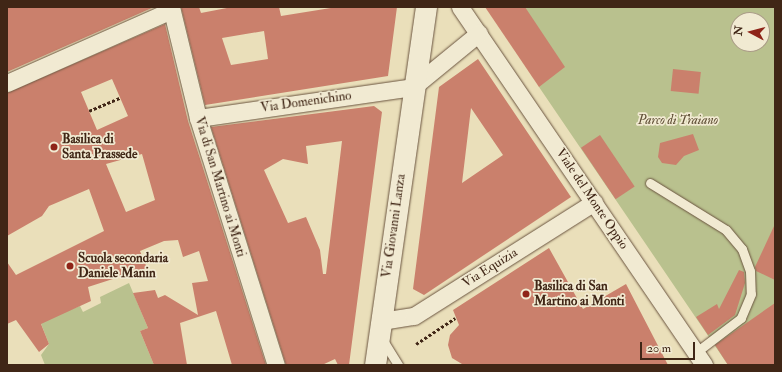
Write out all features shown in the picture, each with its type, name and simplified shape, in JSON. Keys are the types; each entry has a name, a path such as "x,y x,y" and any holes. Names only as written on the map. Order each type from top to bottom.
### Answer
{"street":[{"name":"Via Giovanni Lanza","path":"375,365 413,87 426,7"},
{"name":"Viale del Monte Oppio","path":"460,7 700,359"},
{"path":"7,83 171,9"},
{"name":"Via di San Martino ai Monti","path":"171,9 198,118 276,365"},
{"path":"413,87 479,34"},
{"name":"Via Domenichino","path":"198,118 413,87"},
{"name":"Via Equizia","path":"380,328 414,316 594,202"}],"lane":[{"path":"650,183 726,230 742,249 750,271 751,294 740,318 700,359"},
{"path":"380,328 398,365"}],"path":[{"path":"89,111 120,98"},
{"path":"416,344 455,318"}],"green space":[{"name":"Parco di Traiano","path":"525,7 775,7 775,365 728,365 539,87"},
{"path":"129,283 148,328 140,331 154,365 45,365 41,355 49,344 40,321 80,306 83,312 101,303 100,297"}],"building":[{"path":"7,7 154,7 7,72"},
{"path":"181,7 199,7 201,13 232,7 279,7 281,16 337,7 397,7 388,76 205,105","holes":["264,31 268,59 231,65 222,38"]},
{"path":"485,7 525,7 565,67 539,87"},
{"path":"165,24 188,121 266,365 232,365 216,311 180,323 187,365 154,365 140,331 148,328 133,293 155,290 158,298 165,295 198,315 192,283 208,281 199,251 183,257 178,240 164,241 140,251 147,268 88,287 91,301 41,324 49,344 39,352 16,320 7,324 7,262 16,275 104,231 89,189 49,206 42,216 7,236 7,93","holes":["112,79 128,116 97,130 81,92","142,154 155,200 126,212 106,164"]},
{"path":"478,59 571,197 424,295 413,289 439,87","holes":["471,108 503,155 462,183"]},
{"path":"673,69 701,72 699,94 671,91"},
{"path":"374,106 382,112 349,365 338,365 335,359 322,365 286,365 211,127","holes":["342,141 326,274 323,274 320,250 306,217 288,223 264,170 283,159 308,164 306,146"]},
{"path":"693,134 699,150 684,156 676,165 662,163 658,157 660,143"},
{"path":"600,135 635,186 616,199 581,148"},
{"path":"775,224 775,280 756,271 755,267"},
{"path":"549,248 583,309 626,284 668,365 474,365 462,364 452,358 448,345 450,335 459,325 453,310"},
{"path":"739,270 744,272 745,283 735,315 708,335 696,317 717,304 719,309"},
{"path":"775,303 775,365 728,365 715,345"}],"place":[{"name":"Basilica di Santa Prassede","path":"54,147"},
{"name":"Scuola secondaria Daniele Manin","path":"70,266"},
{"name":"Basilica di San Martino ai Monti","path":"526,294"}]}
